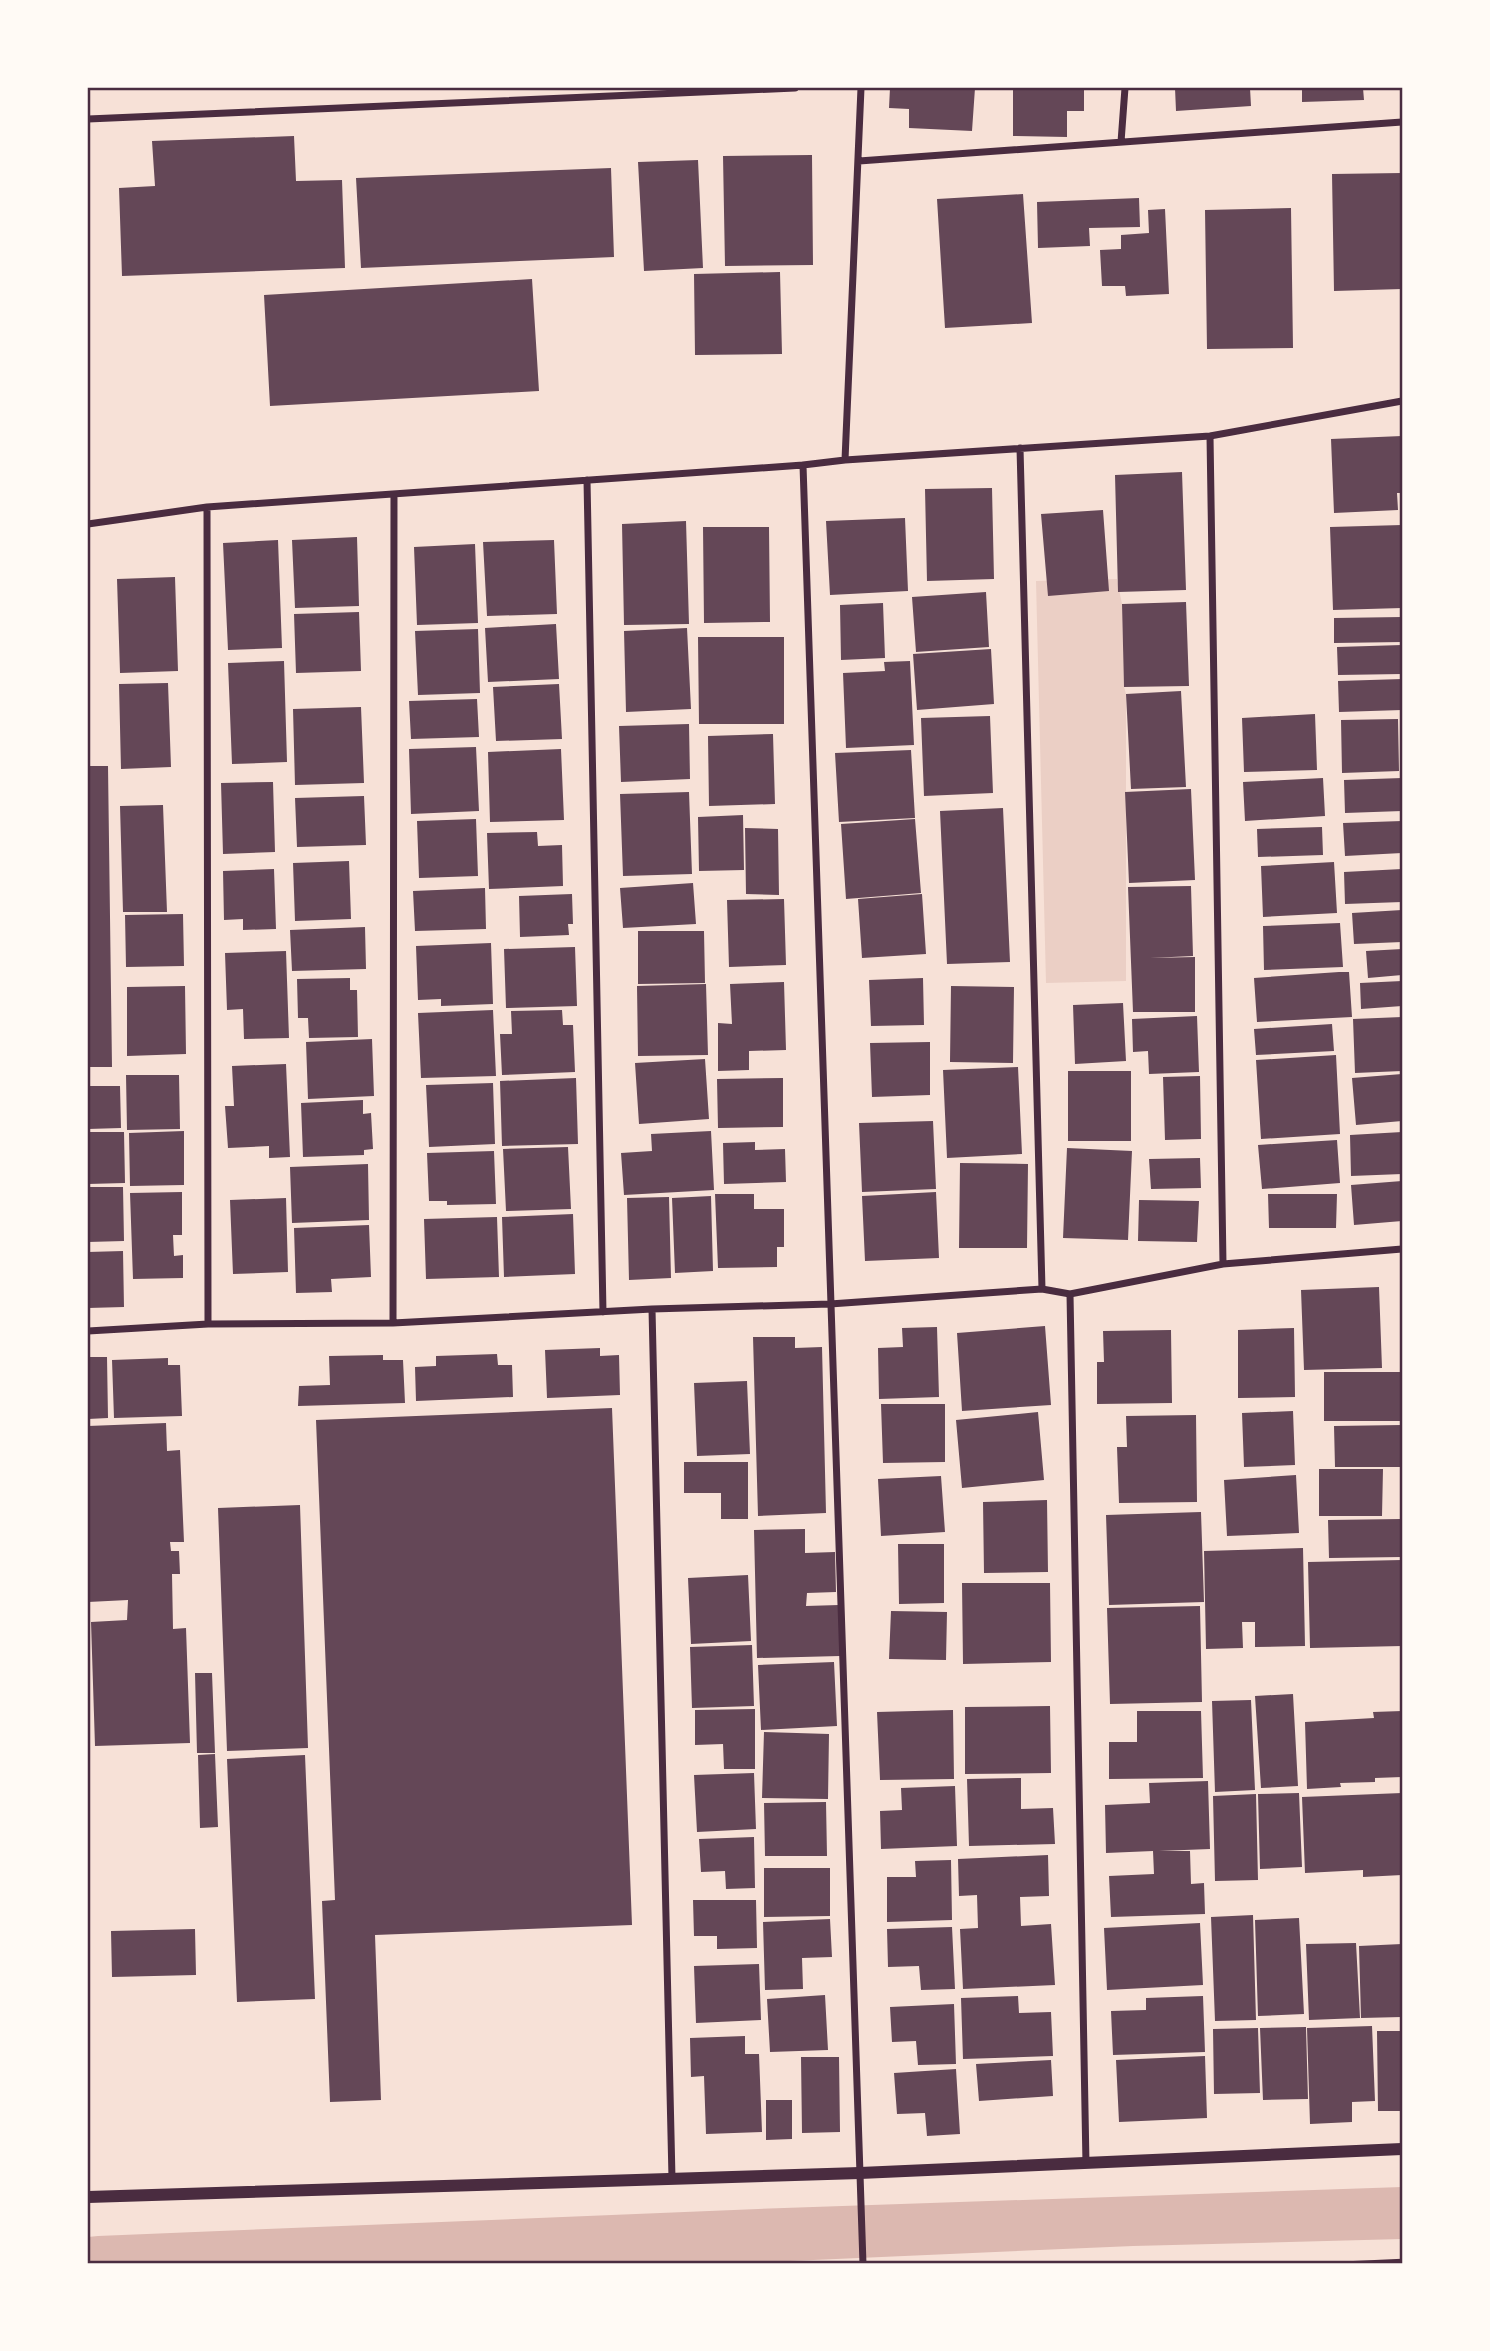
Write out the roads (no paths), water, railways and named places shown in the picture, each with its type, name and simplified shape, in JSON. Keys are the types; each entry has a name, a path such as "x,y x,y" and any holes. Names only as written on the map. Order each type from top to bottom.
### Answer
{"street":[{"path":"88,119 794,88"},
{"path":"845,460 861,88"},
{"path":"1121,142 1125,88"},
{"path":"859,161 1402,122"},
{"path":"88,524 207,507 1210,436 1402,401"},
{"path":"1210,436 1223,1264"},
{"path":"1020,448 1042,1289"},
{"path":"803,465 863,2263"},
{"path":"587,480 603,1312"},
{"path":"393,1323 394,494"},
{"path":"207,507 208,1324"},
{"path":"88,1331 208,1324 393,1323 652,1309 830,1304 1042,1289 1070,1294 1223,1264 1402,1249"},
{"path":"1070,1294 1086,2165"},
{"path":"652,1309 672,2178"},
{"path":"88,2197 1086,2165 1402,2148"}]}
